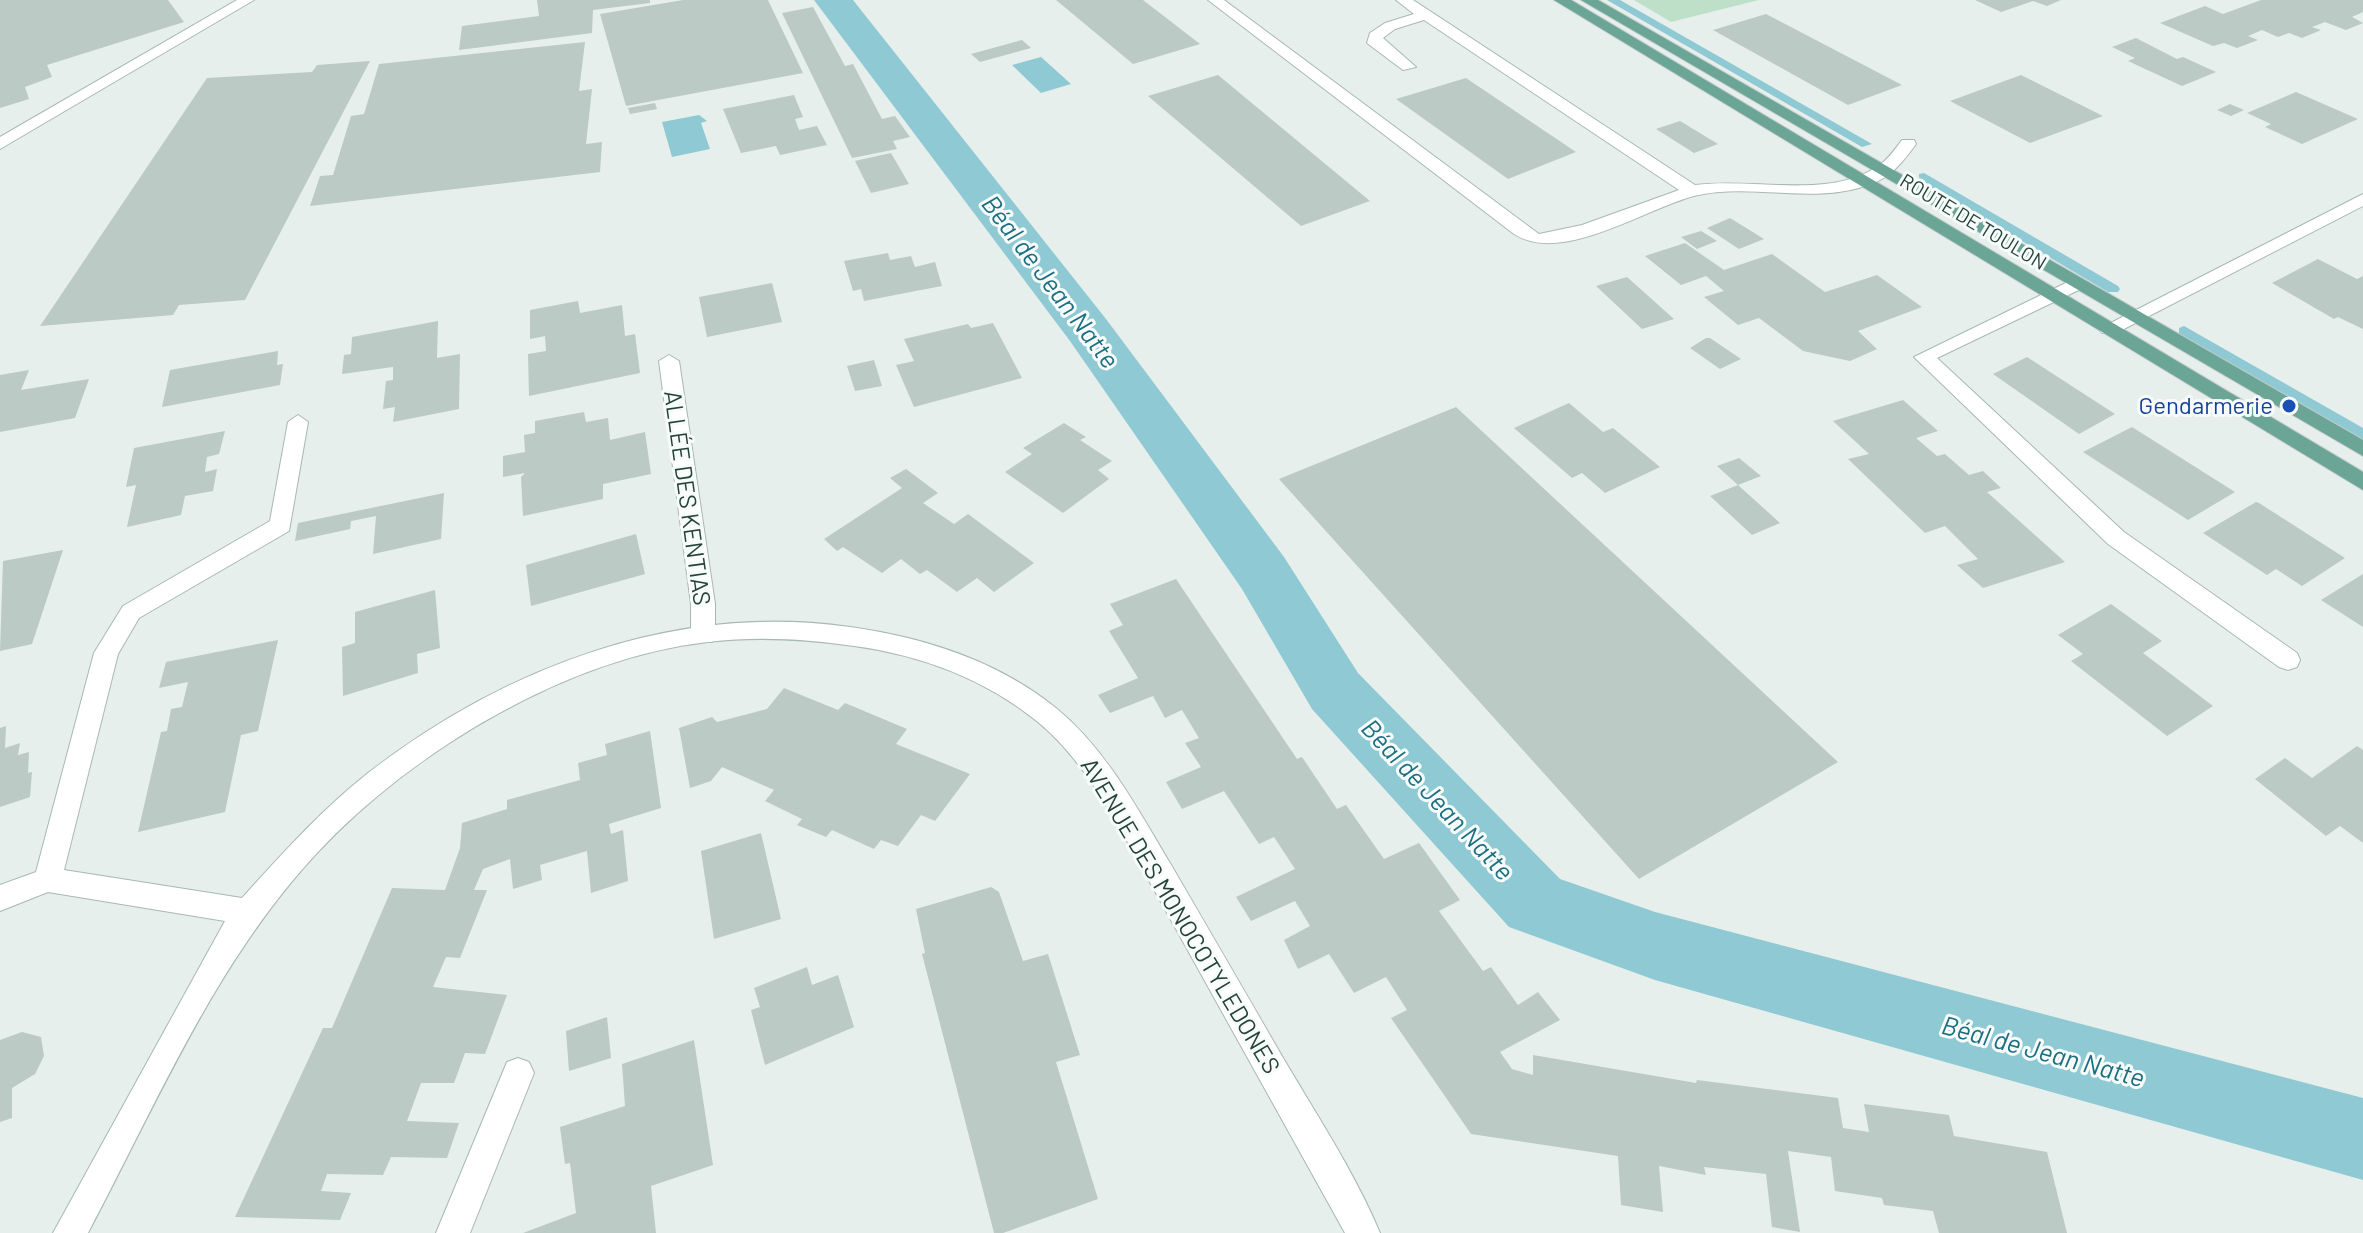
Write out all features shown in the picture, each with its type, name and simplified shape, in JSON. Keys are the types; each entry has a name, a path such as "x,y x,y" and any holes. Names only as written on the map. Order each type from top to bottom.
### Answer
{"main road":[{"name":"ROUTE DE TOULON","path":"1561,0 2363,482"},
{"name":"ROUTE DE TOULON","path":"1588,0 2363,449"}],"street":[{"path":"0,144 247,0"},
{"path":"1215,0 1520,230 1538,240 1562,236 1692,191 1729,185 1827,191 1883,171 1908,144"},
{"path":"1403,0 1692,191"},
{"path":"1408,67 1375,43 1375,36 1390,26 1426,15"},
{"path":"2109,329 2363,199"},
{"path":"2078,283 1924,357 2116,538 2288,660"},
{"name":"ALLÉE DES KENTIAS","path":"669,361 703,604 703,635"},
{"path":"48,880 106,653 131,612 281,525 298,422"},
{"name":"AVENUE DES MONOCOTYLEDONES","path":"70,1233 200,993 248,912 315,838 375,784 435,738 494,703 566,670 642,646 703,635 813,629 872,637 934,653 995,681 1048,716 1095,764 1199,939 1363,1233"},
{"path":"0,898 48,880 248,912"},
{"path":"453,1233 518,1073"}],"green space":[{"path":"1634,0 1759,0 1671,22"}],"water":[{"path":"1041,57 1071,84 1041,93 1012,65"},
{"path":"699,115 707,121 701,123 710,149 672,157 662,122"}],"building":[{"path":"0,0 168,0 184,22 47,65 52,77 25,87 29,99 0,108"},
{"path":"537,0 650,0 650,3 593,10 592,33 459,50 462,26 539,16"},
{"path":"683,0 768,0 803,73 626,106 600,14"},
{"path":"1056,0 1143,0 1200,44 1133,64"},
{"path":"1975,0 2061,0 2047,6 2033,1 2001,12"},
{"path":"2261,0 2363,0 2363,12 2352,17 2363,23 2346,30 2325,22 2312,27 2321,30 2302,38 2289,33 2278,37 2262,30 2248,36 2258,40 2237,48 2224,43 2213,46 2160,23 2205,6 2223,14"},
{"path":"813,7 845,66 853,64 882,119 895,116 910,137 893,141 897,149 852,158 782,13"},
{"path":"1766,14 1902,85 1848,105 1713,30"},
{"path":"2136,38 2177,59 2183,57 2216,72 2182,86 2128,61 2135,58 2112,47"},
{"path":"1022,40 1031,48 980,62 971,54"},
{"path":"585,42 579,91 592,89 586,144 602,142 600,172 310,206 320,176 333,175 351,116 364,114 379,64"},
{"path":"370,61 245,300 179,305 173,315 40,326 207,78 312,72 317,65"},
{"path":"1218,75 1370,201 1301,226 1148,96"},
{"path":"2021,75 2103,116 2030,143 1950,101"},
{"path":"1466,78 1576,152 1508,179 1396,99"},
{"path":"2296,92 2358,119 2302,144 2265,127 2271,124 2247,113"},
{"path":"794,95 803,117 795,119 799,130 817,126 827,145 780,155 776,146 741,153 723,109"},
{"path":"655,103 657,109 630,114 628,108"},
{"path":"2230,104 2244,110 2231,116 2217,110"},
{"path":"1680,121 1718,144 1694,153 1656,129"},
{"path":"891,153 909,184 871,193 855,161"},
{"path":"1730,218 1764,239 1739,249 1707,228"},
{"path":"1701,231 1717,241 1697,249 1681,237"},
{"path":"1685,243 1724,270 1772,254 1825,292 1877,275 1922,307 1858,331 1877,349 1850,361 1803,351 1759,318 1738,325 1704,297 1724,291 1706,276 1681,285 1645,256"},
{"path":"888,253 890,260 911,256 915,267 935,262 942,286 864,301 861,289 853,291 844,261"},
{"path":"2318,259 2357,279 2363,276 2363,329 2338,317 2334,319 2272,283"},
{"path":"1627,277 1674,319 1642,329 1596,286"},
{"path":"772,283 782,322 707,337 699,297"},
{"path":"578,301 580,313 622,305 625,336 635,334 640,373 529,396 528,354 546,351 545,336 530,339 530,310"},
{"path":"438,321 437,358 460,354 459,409 393,422 395,407 383,409 386,381 393,380 393,367 342,374 344,355 351,354 352,337"},
{"path":"993,323 1022,378 914,407 896,365 914,361 904,339 968,324 971,328"},
{"path":"1706,338 1741,359 1720,369 1690,348"},
{"path":"278,351 277,365 283,364 280,385 162,407 170,370"},
{"path":"2027,357 2115,414 2079,434 1993,374"},
{"path":"874,360 882,386 855,391 847,366"},
{"path":"29,370 21,390 89,379 75,418 0,432 0,375"},
{"path":"1903,400 1938,431 1916,438 1937,456 1945,454 1969,475 1983,471 2001,488 1987,492 2065,562 1983,588 1957,565 1978,559 1945,526 1925,533 1848,459 1869,454 1833,421"},
{"path":"1569,403 1603,432 1613,428 1660,467 1605,493 1582,473 1572,478 1514,428"},
{"path":"1456,407 1838,762 1639,879 1279,479"},
{"path":"584,412 586,422 608,418 610,440 645,432 651,474 603,484 603,499 523,516 521,477 525,473 503,477 503,456 525,452 524,435 535,433 535,421"},
{"path":"1064,423 1086,437 1080,440 1112,461 1098,470 1109,479 1063,513 1005,472 1032,454 1023,448"},
{"path":"2132,427 2235,492 2188,520 2083,452"},
{"path":"225,431 219,454 207,457 205,472 217,469 213,491 185,496 181,515 127,527 136,485 126,487 134,448"},
{"path":"1739,458 1761,476 1738,485 1717,466"},
{"path":"906,469 938,493 923,503 954,524 968,514 1034,563 994,592 977,578 957,592 927,570 920,574 901,559 882,573 843,547 837,551 824,539 902,488 890,478"},
{"path":"1738,485 1780,523 1752,535 1710,496"},
{"path":"444,493 441,539 373,554 376,516 351,521 350,529 295,541 298,523"},
{"path":"2256,502 2345,558 2302,586 2276,569 2267,575 2203,533"},
{"path":"636,534 645,574 531,606 526,565"},
{"path":"63,550 32,644 0,651 3,561"},
{"path":"2363,574 2363,627 2321,600"},
{"path":"1176,579 1297,759 1302,757 1337,809 1346,805 1384,859 1419,843 1460,900 1439,911 1483,971 1491,967 1518,1005 1538,992 1560,1020 1500,1052 1512,1069 1533,1075 1533,1055 1696,1083 1697,1080 1838,1098 1843,1128 1869,1132 1864,1104 1949,1115 1954,1136 2047,1152 2067,1233 1939,1233 1933,1211 1884,1205 1882,1198 1835,1191 1831,1157 1788,1151 1800,1232 1772,1227 1766,1174 1704,1167 1706,1175 1659,1166 1663,1212 1621,1205 1618,1156 1471,1134 1391,1018 1407,1010 1386,977 1354,993 1329,954 1298,969 1284,940 1310,926 1295,901 1251,921 1236,897 1295,869 1274,837 1259,844 1224,791 1182,809 1166,782 1201,767 1185,743 1199,738 1182,710 1165,718 1153,696 1110,713 1098,695 1138,678 1109,631 1123,625 1110,604"},
{"path":"435,590 440,648 417,654 418,673 343,696 342,647 355,643 355,612"},
{"path":"2111,604 2162,641 2143,653 2213,706 2167,736 2071,661 2083,654 2058,635"},
{"path":"278,640 258,731 241,735 225,812 138,832 161,732 167,731 171,709 182,707 188,682 159,688 166,662"},
{"path":"784,688 838,710 845,703 907,729 896,744 970,774 935,821 921,815 898,846 881,840 874,849 832,830 826,837 797,825 802,819 765,801 774,790 722,767 711,781 690,788 679,728 712,717 717,722 767,709"},
{"path":"6,726 5,748 20,743 18,755 29,752 28,773 32,772 30,797 0,807 0,728"},
{"path":"650,731 661,808 609,824 611,834 623,830 628,881 591,893 587,851 540,865 542,880 513,889 510,859 483,869 474,890 487,890 460,958 446,957 433,987 507,995 485,1054 465,1053 454,1083 421,1083 407,1121 459,1123 447,1158 391,1157 383,1175 327,1174 321,1191 351,1193 340,1220 235,1217 323,1028 332,1028 392,888 445,890 460,848 462,823 507,809 507,800 580,780 578,763 607,755 605,744"},
{"path":"2357,746 2363,750 2363,843 2340,826 2326,836 2255,779 2285,758 2312,778"},
{"path":"761,833 781,919 714,939 701,851"},
{"path":"991,887 999,892 1023,961 1048,954 1080,1055 1056,1062 1098,1199 1003,1233 994,1233 922,954 925,953 916,909"},
{"path":"807,967 812,985 838,975 854,1027 765,1065 751,1010 760,1007 754,988"},
{"path":"607,1017 611,1058 569,1071 566,1031"},
{"path":"22,1032 41,1037 44,1056 35,1074 12,1088 12,1118 0,1122 0,1040"},
{"path":"694,1040 713,1165 651,1186 656,1233 523,1233 576,1213 570,1163 565,1164 560,1127 625,1106 622,1064"}],"waterway":[{"name":"Béal de Jean Natte","path":"833,0 1088,330 1263,573 1335,691 1535,904 1655,946 2363,1139"},
{"path":"1612,0 1866,144"},
{"path":"1924,177 2113,289"},
{"path":"2184,331 2363,435"}],"place":[{"name":"Gendarmerie","path":"2289,406"}]}
